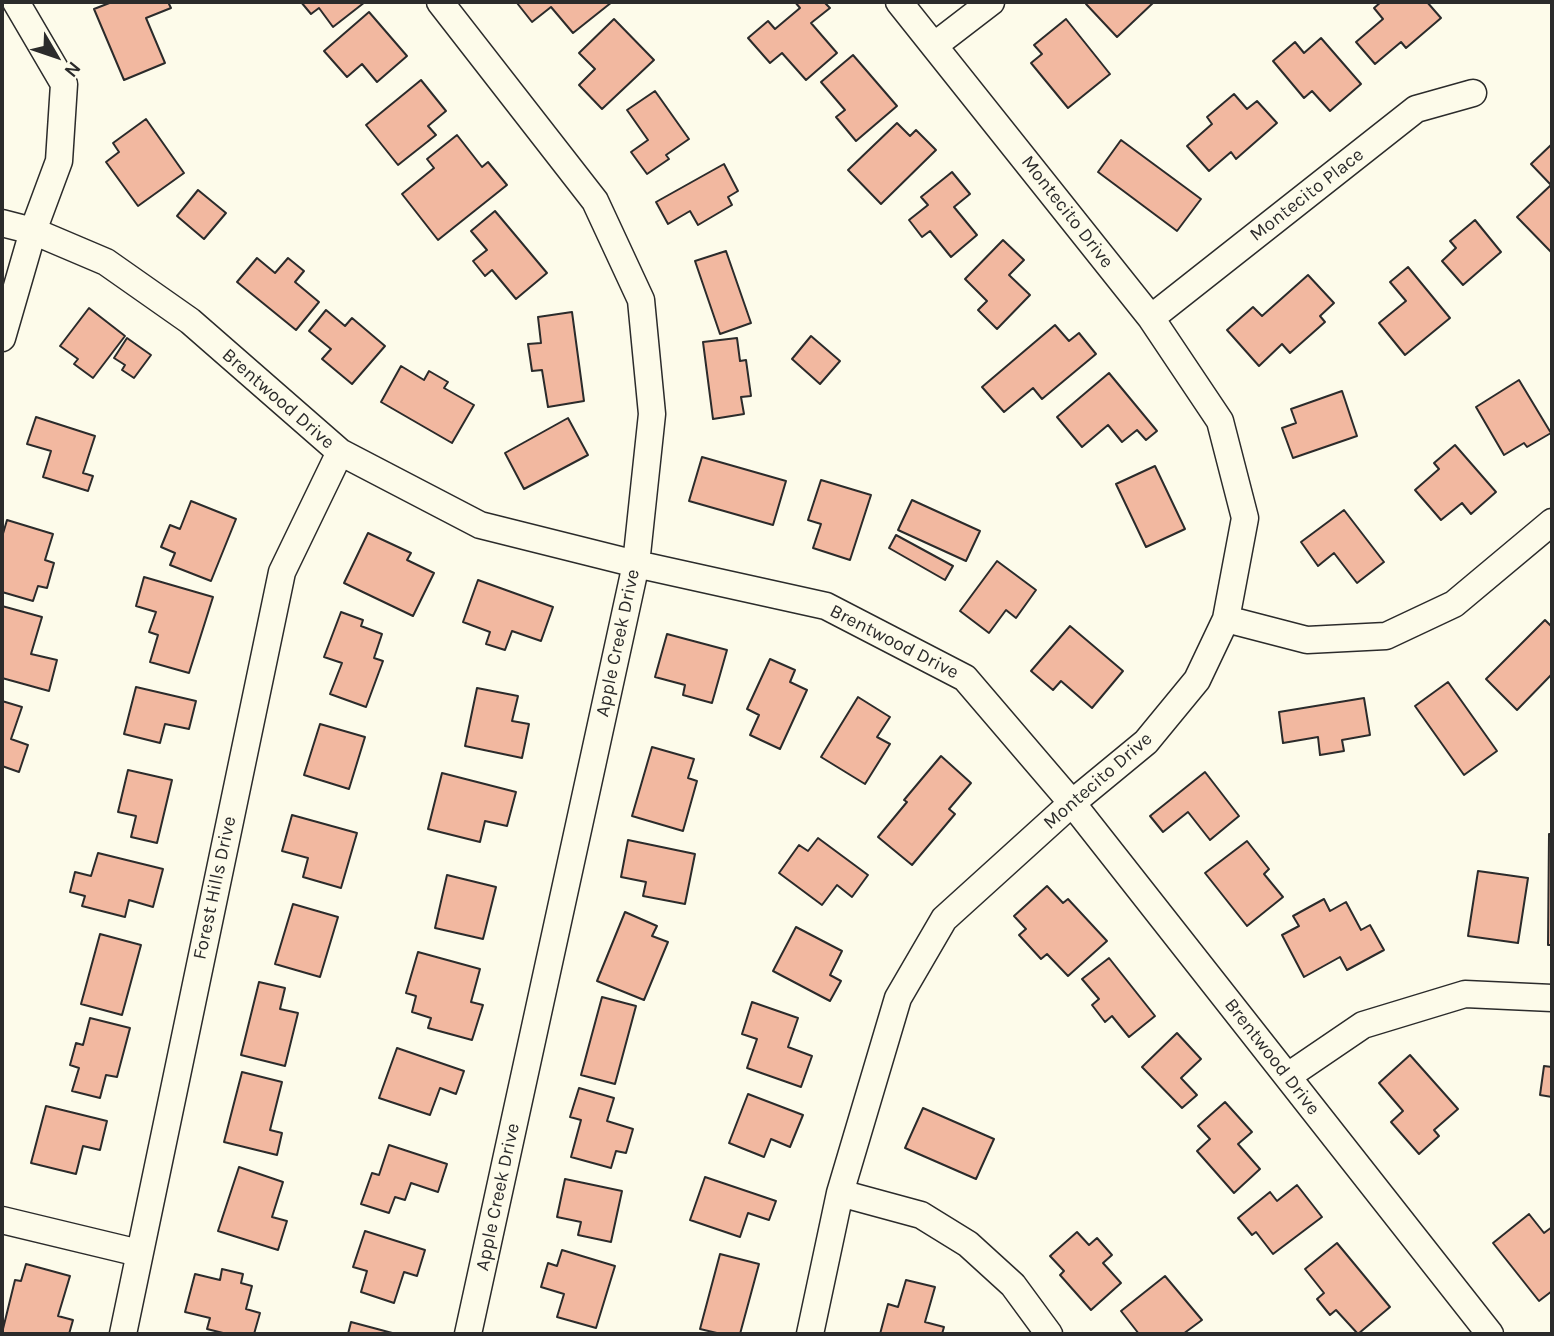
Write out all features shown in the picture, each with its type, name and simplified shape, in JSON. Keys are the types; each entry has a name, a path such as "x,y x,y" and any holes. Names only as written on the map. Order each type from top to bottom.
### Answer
{"street":[{"path":"2,338 33,231 59,161 64,84 16,2"},
{"name":"Apple Creek Drive","path":"440,2 595,201 640,300 652,414 636,564 468,1334"},
{"name":"Montecito Drive","path":"810,1334 840,1193 898,998 944,919 1072,803 1146,742 1197,680 1226,619 1244,518 1220,421 1152,318 899,2"},
{"path":"935,46 991,2"},
{"name":"Montecito Place","path":"1152,318 1416,109 1473,93"},
{"name":"Brentwood Drive","path":"2,223 33,231 106,262 190,321 340,452 480,525 636,564 826,606 965,678 1072,803 1490,1334"},
{"name":"Forest Hills Drive","path":"123,1334 282,572 340,452"},
{"path":"1226,619 1307,640 1386,636 1454,604 1552,522"},
{"path":"1288,1076 1363,1025 1465,994 1552,998"},
{"path":"840,1193 922,1215 968,1244 1013,1285 1049,1334"},
{"path":"2,1220 139,1254"}],"building":[{"path":"112,2 168,2 171,8 146,18 165,63 124,80 94,9"},
{"path":"301,2 365,2 333,27 319,8 311,14"},
{"path":"518,2 612,2 573,33 551,7 532,22"},
{"path":"795,2 824,2 830,8 811,23 837,53 806,80 782,53 770,63 748,38 768,21 775,29 800,8"},
{"path":"1154,2 1117,37 1086,4"},
{"path":"1381,2 1427,2 1441,18 1406,48 1401,42 1375,64 1356,42 1383,19 1374,8"},
{"path":"369,12 407,56 377,82 362,64 347,77 324,51"},
{"path":"614,19 654,60 602,109 579,85 595,69 579,53"},
{"path":"1066,19 1110,74 1068,108 1031,63 1042,54 1034,45"},
{"path":"1321,38 1361,84 1330,111 1312,91 1304,98 1273,61 1295,42 1304,53"},
{"path":"853,55 897,106 856,141 836,117 845,110 821,82"},
{"path":"421,80 446,111 428,126 436,135 398,165 366,125"},
{"path":"655,91 689,139 666,155 669,159 647,174 631,152 648,140 627,110"},
{"path":"1234,94 1247,109 1257,101 1277,123 1236,159 1231,152 1209,171 1187,146 1212,124 1207,117"},
{"path":"146,119 184,173 138,206 106,162 119,152 113,143"},
{"path":"897,123 910,136 916,130 936,150 881,204 848,170"},
{"path":"457,135 482,167 488,162 507,185 438,240 402,194 434,168 427,159"},
{"path":"1121,140 1201,199 1177,231 1098,172"},
{"path":"1552,144 1552,253 1517,217 1551,185 1531,164"},
{"path":"724,164 738,191 728,197 732,205 698,225 690,211 668,224 656,202"},
{"path":"952,172 970,194 954,207 977,235 951,257 930,231 922,237 909,220 928,205 921,197"},
{"path":"198,190 226,213 204,239 177,216"},
{"path":"495,211 547,273 516,299 492,270 485,276 473,261 487,250 471,231"},
{"path":"1475,220 1501,252 1463,285 1442,261 1456,248 1450,241"},
{"path":"1003,240 1024,260 1009,275 1030,295 997,329 978,310 987,301 965,279"},
{"path":"726,251 751,323 720,334 695,261"},
{"path":"257,258 275,273 288,258 304,271 295,282 319,302 296,330 237,282"},
{"path":"1408,267 1450,318 1405,355 1379,323 1406,301 1390,282"},
{"path":"1308,275 1334,303 1320,316 1325,322 1290,353 1282,344 1259,366 1227,330 1253,307 1262,316"},
{"path":"89,308 125,336 93,378 74,364 78,359 60,346"},
{"path":"326,310 345,326 352,318 385,346 352,384 322,359 331,349 309,331"},
{"path":"572,312 584,401 548,407 542,370 532,371 528,344 541,343 538,317"},
{"path":"1055,325 1069,341 1079,333 1096,354 1042,399 1033,388 1004,412 982,387"},
{"path":"811,336 840,361 820,384 792,359"},
{"path":"127,338 151,355 134,378 122,370 125,365 114,358"},
{"path":"737,338 740,361 746,360 751,396 741,397 744,414 713,419 703,342"},
{"path":"401,366 424,380 429,371 448,382 444,388 474,405 452,443 381,402"},
{"path":"1109,373 1157,431 1146,440 1137,430 1122,442 1108,425 1082,447 1057,417"},
{"path":"1519,380 1551,433 1527,447 1524,443 1504,455 1476,407"},
{"path":"1342,391 1357,436 1293,458 1282,428 1296,423 1291,409"},
{"path":"36,417 95,436 83,473 93,476 88,491 43,477 51,451 27,444"},
{"path":"568,418 588,455 524,489 505,453"},
{"path":"1455,445 1496,492 1471,514 1462,503 1441,520 1415,490 1439,469 1434,463"},
{"path":"702,457 786,481 773,525 689,501"},
{"path":"1155,466 1185,529 1146,547 1116,484"},
{"path":"821,480 871,495 850,560 813,548 821,524 808,520"},
{"path":"912,500 980,531 966,561 898,530"},
{"path":"191,501 236,519 211,581 170,565 175,553 161,547 170,525 180,529"},
{"path":"1344,510 1384,562 1357,583 1334,553 1318,566 1301,542"},
{"path":"7,520 53,534 45,560 54,563 47,588 38,586 33,601 2,592 2,537"},
{"path":"368,533 411,553 407,560 434,573 413,616 344,583"},
{"path":"896,535 953,566 945,580 889,548"},
{"path":"997,561 1036,590 1016,618 1006,610 989,633 960,611"},
{"path":"144,577 213,597 189,673 150,662 158,635 149,632 156,612 136,606"},
{"path":"478,580 553,607 541,641 512,631 505,650 486,644 490,632 463,622"},
{"path":"2,606 42,617 31,654 57,660 49,691 2,678"},
{"path":"341,612 363,620 361,626 382,634 374,658 383,661 366,707 330,694 342,663 324,657"},
{"path":"1545,620 1552,627 1552,674 1517,710 1486,679"},
{"path":"1070,626 1123,671 1092,708 1061,681 1053,690 1031,671"},
{"path":"667,634 727,650 712,703 683,695 685,685 655,677"},
{"path":"770,659 795,670 790,682 807,690 780,749 750,735 759,715 747,709"},
{"path":"1448,682 1497,751 1464,775 1415,706"},
{"path":"136,687 196,701 189,729 165,724 160,743 124,734"},
{"path":"477,688 518,696 512,721 529,724 522,758 465,746"},
{"path":"858,697 890,717 877,737 890,744 865,784 821,757"},
{"path":"1364,698 1370,735 1342,740 1344,751 1320,755 1318,737 1283,743 1279,712"},
{"path":"2,701 22,707 11,739 28,745 19,772 2,766"},
{"path":"320,724 365,737 349,789 304,775"},
{"path":"652,747 694,759 688,778 697,781 683,831 632,816"},
{"path":"941,756 971,783 949,809 955,814 912,865 878,837 907,802 904,800"},
{"path":"128,770 172,780 157,843 131,837 136,816 118,812"},
{"path":"1205,772 1239,816 1210,840 1188,812 1163,832 1150,816"},
{"path":"442,773 516,792 507,826 485,821 480,842 428,829"},
{"path":"292,815 357,833 341,888 303,877 308,858 282,851"},
{"path":"1549,834 1552,834 1552,945 1548,945"},
{"path":"818,838 868,875 852,897 837,885 822,905 779,873 799,845 808,851"},
{"path":"628,840 695,854 685,904 643,896 646,882 621,877"},
{"path":"1247,841 1269,869 1264,874 1283,897 1247,926 1205,873"},
{"path":"98,853 163,869 153,907 129,900 125,917 82,906 85,896 70,892 75,872 91,876"},
{"path":"1478,871 1528,878 1518,943 1468,936"},
{"path":"447,875 496,887 483,939 435,928"},
{"path":"1047,886 1063,903 1068,899 1107,941 1068,976 1047,954 1041,959 1019,935 1026,929 1014,916"},
{"path":"1324,899 1330,911 1346,902 1361,930 1370,925 1384,950 1347,970 1340,957 1304,977 1282,935 1299,926 1293,916"},
{"path":"293,904 338,917 320,977 275,964"},
{"path":"625,912 657,926 652,936 668,942 644,1000 597,981"},
{"path":"796,927 842,951 830,975 841,981 830,1001 773,971"},
{"path":"100,934 141,945 122,1015 81,1004"},
{"path":"418,952 480,969 471,1002 483,1005 472,1040 428,1028 431,1018 412,1012 416,996 406,993"},
{"path":"1109,958 1155,1016 1129,1037 1112,1016 1105,1022 1092,1005 1099,999 1082,979"},
{"path":"259,982 285,988 280,1009 298,1013 285,1066 241,1055"},
{"path":"602,997 636,1006 615,1084 581,1075"},
{"path":"752,1002 798,1018 788,1047 812,1056 801,1087 747,1068 757,1039 742,1034"},
{"path":"90,1018 130,1028 117,1077 106,1075 100,1098 72,1091 79,1068 70,1065 76,1043 83,1045"},
{"path":"1177,1033 1201,1059 1181,1078 1197,1095 1182,1108 1142,1067"},
{"path":"397,1048 464,1071 456,1094 440,1088 430,1115 379,1098"},
{"path":"1410,1055 1458,1109 1434,1130 1439,1136 1419,1154 1391,1122 1403,1111 1379,1083"},
{"path":"1544,1066 1552,1067 1552,1097 1540,1095"},
{"path":"242,1072 282,1082 270,1130 282,1133 277,1155 224,1142"},
{"path":"579,1088 614,1098 607,1121 633,1129 626,1153 616,1151 611,1168 571,1157 581,1120 570,1117"},
{"path":"748,1094 803,1115 790,1147 771,1139 764,1157 729,1143"},
{"path":"1225,1102 1252,1132 1238,1144 1260,1169 1234,1193 1197,1151 1210,1139 1198,1126"},
{"path":"46,1106 107,1121 100,1150 83,1146 76,1174 31,1163"},
{"path":"923,1108 994,1139 976,1179 905,1148"},
{"path":"389,1145 447,1164 438,1192 411,1183 405,1200 395,1197 389,1213 361,1204 372,1173 379,1175"},
{"path":"239,1167 283,1182 272,1217 287,1221 278,1250 218,1231"},
{"path":"705,1177 776,1201 769,1220 748,1213 740,1237 690,1220"},
{"path":"565,1179 622,1191 611,1242 578,1235 581,1222 557,1217"},
{"path":"1297,1185 1322,1217 1273,1254 1256,1232 1252,1235 1238,1218 1270,1192 1277,1201"},
{"path":"1529,1214 1544,1233 1552,1227 1552,1291 1539,1301 1493,1243"},
{"path":"365,1231 425,1250 417,1276 404,1272 394,1303 361,1292 367,1271 353,1267"},
{"path":"1077,1232 1089,1245 1097,1238 1112,1255 1103,1263 1121,1283 1091,1310 1060,1275 1064,1271 1050,1256"},
{"path":"1337,1243 1390,1307 1358,1334 1336,1310 1330,1315 1317,1299 1324,1293 1305,1269"},
{"path":"562,1250 615,1266 596,1328 557,1317 564,1294 541,1287 548,1263 557,1266"},
{"path":"720,1254 759,1264 740,1334 721,1334 700,1329"},
{"path":"26,1264 70,1276 58,1316 73,1320 69,1334 2,1333 15,1280 21,1281"},
{"path":"222,1269 243,1274 241,1283 252,1286 246,1309 260,1313 254,1334 227,1334 207,1329 210,1318 185,1312 195,1274 220,1280"},
{"path":"1165,1276 1202,1320 1183,1334 1139,1334 1121,1311"},
{"path":"906,1280 935,1287 925,1322 944,1327 942,1334 880,1334 888,1304 898,1307"},
{"path":"351,1322 396,1334 348,1334"}]}
